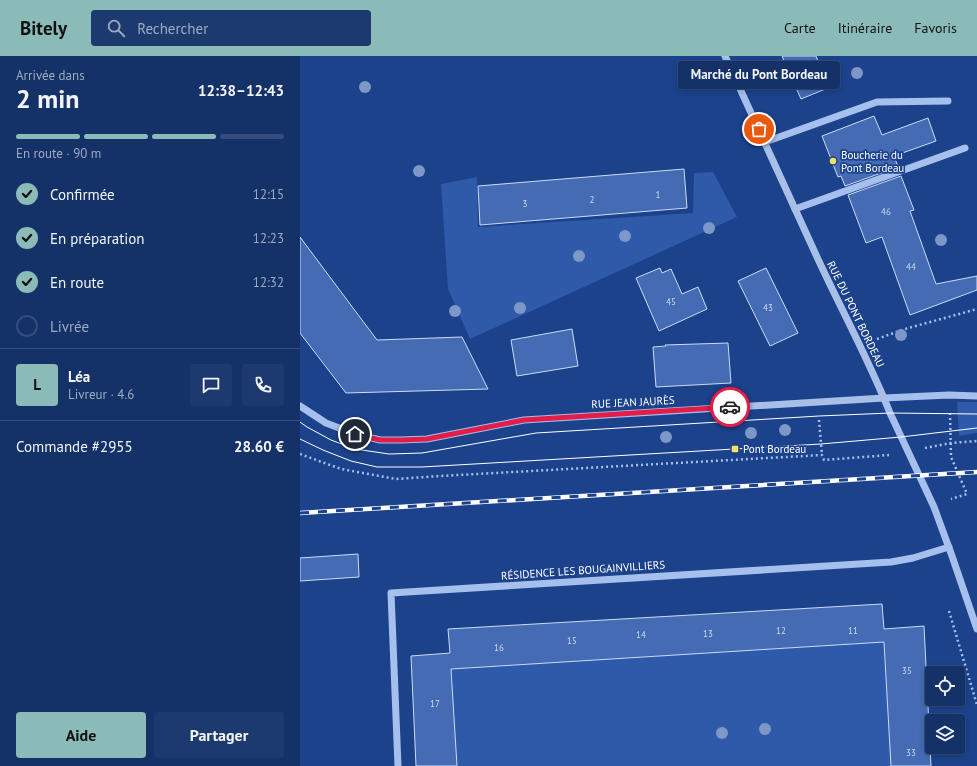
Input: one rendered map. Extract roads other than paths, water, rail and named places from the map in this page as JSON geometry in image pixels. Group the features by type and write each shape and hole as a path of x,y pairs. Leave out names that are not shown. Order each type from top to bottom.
{"street":[{"name":"RUE DU PONT BORDEAU","path":"725,56 817,258 934,506 977,629"},
{"path":"765,142 877,102 948,101"},
{"path":"795,209 965,148"},
{"name":"RUE JEAN JAURÈS","path":"300,406 326,423 355,434 380,440 402,440 427,439 524,420 884,398 949,395 977,396"},
{"name":"RÉSIDENCE LES BOUGAINVILLIERS","path":"398,766 391,592 891,562 913,558 949,547"}],"tram line":[{"path":"300,422 331,440 355,449 389,454 422,453 536,433 819,416 890,413 977,414"},
{"path":"300,439 351,461 377,467 422,467 821,444 977,428"}],"railway":[{"path":"300,513 977,472"}],"place":[{"name":"Marché du Pont Bordeau","path":"759,129"},
{"name":"Boucherie du Pont Bordeau","path":"833,161"},
{"name":"Pont Bordeau","path":"735,449"}]}
